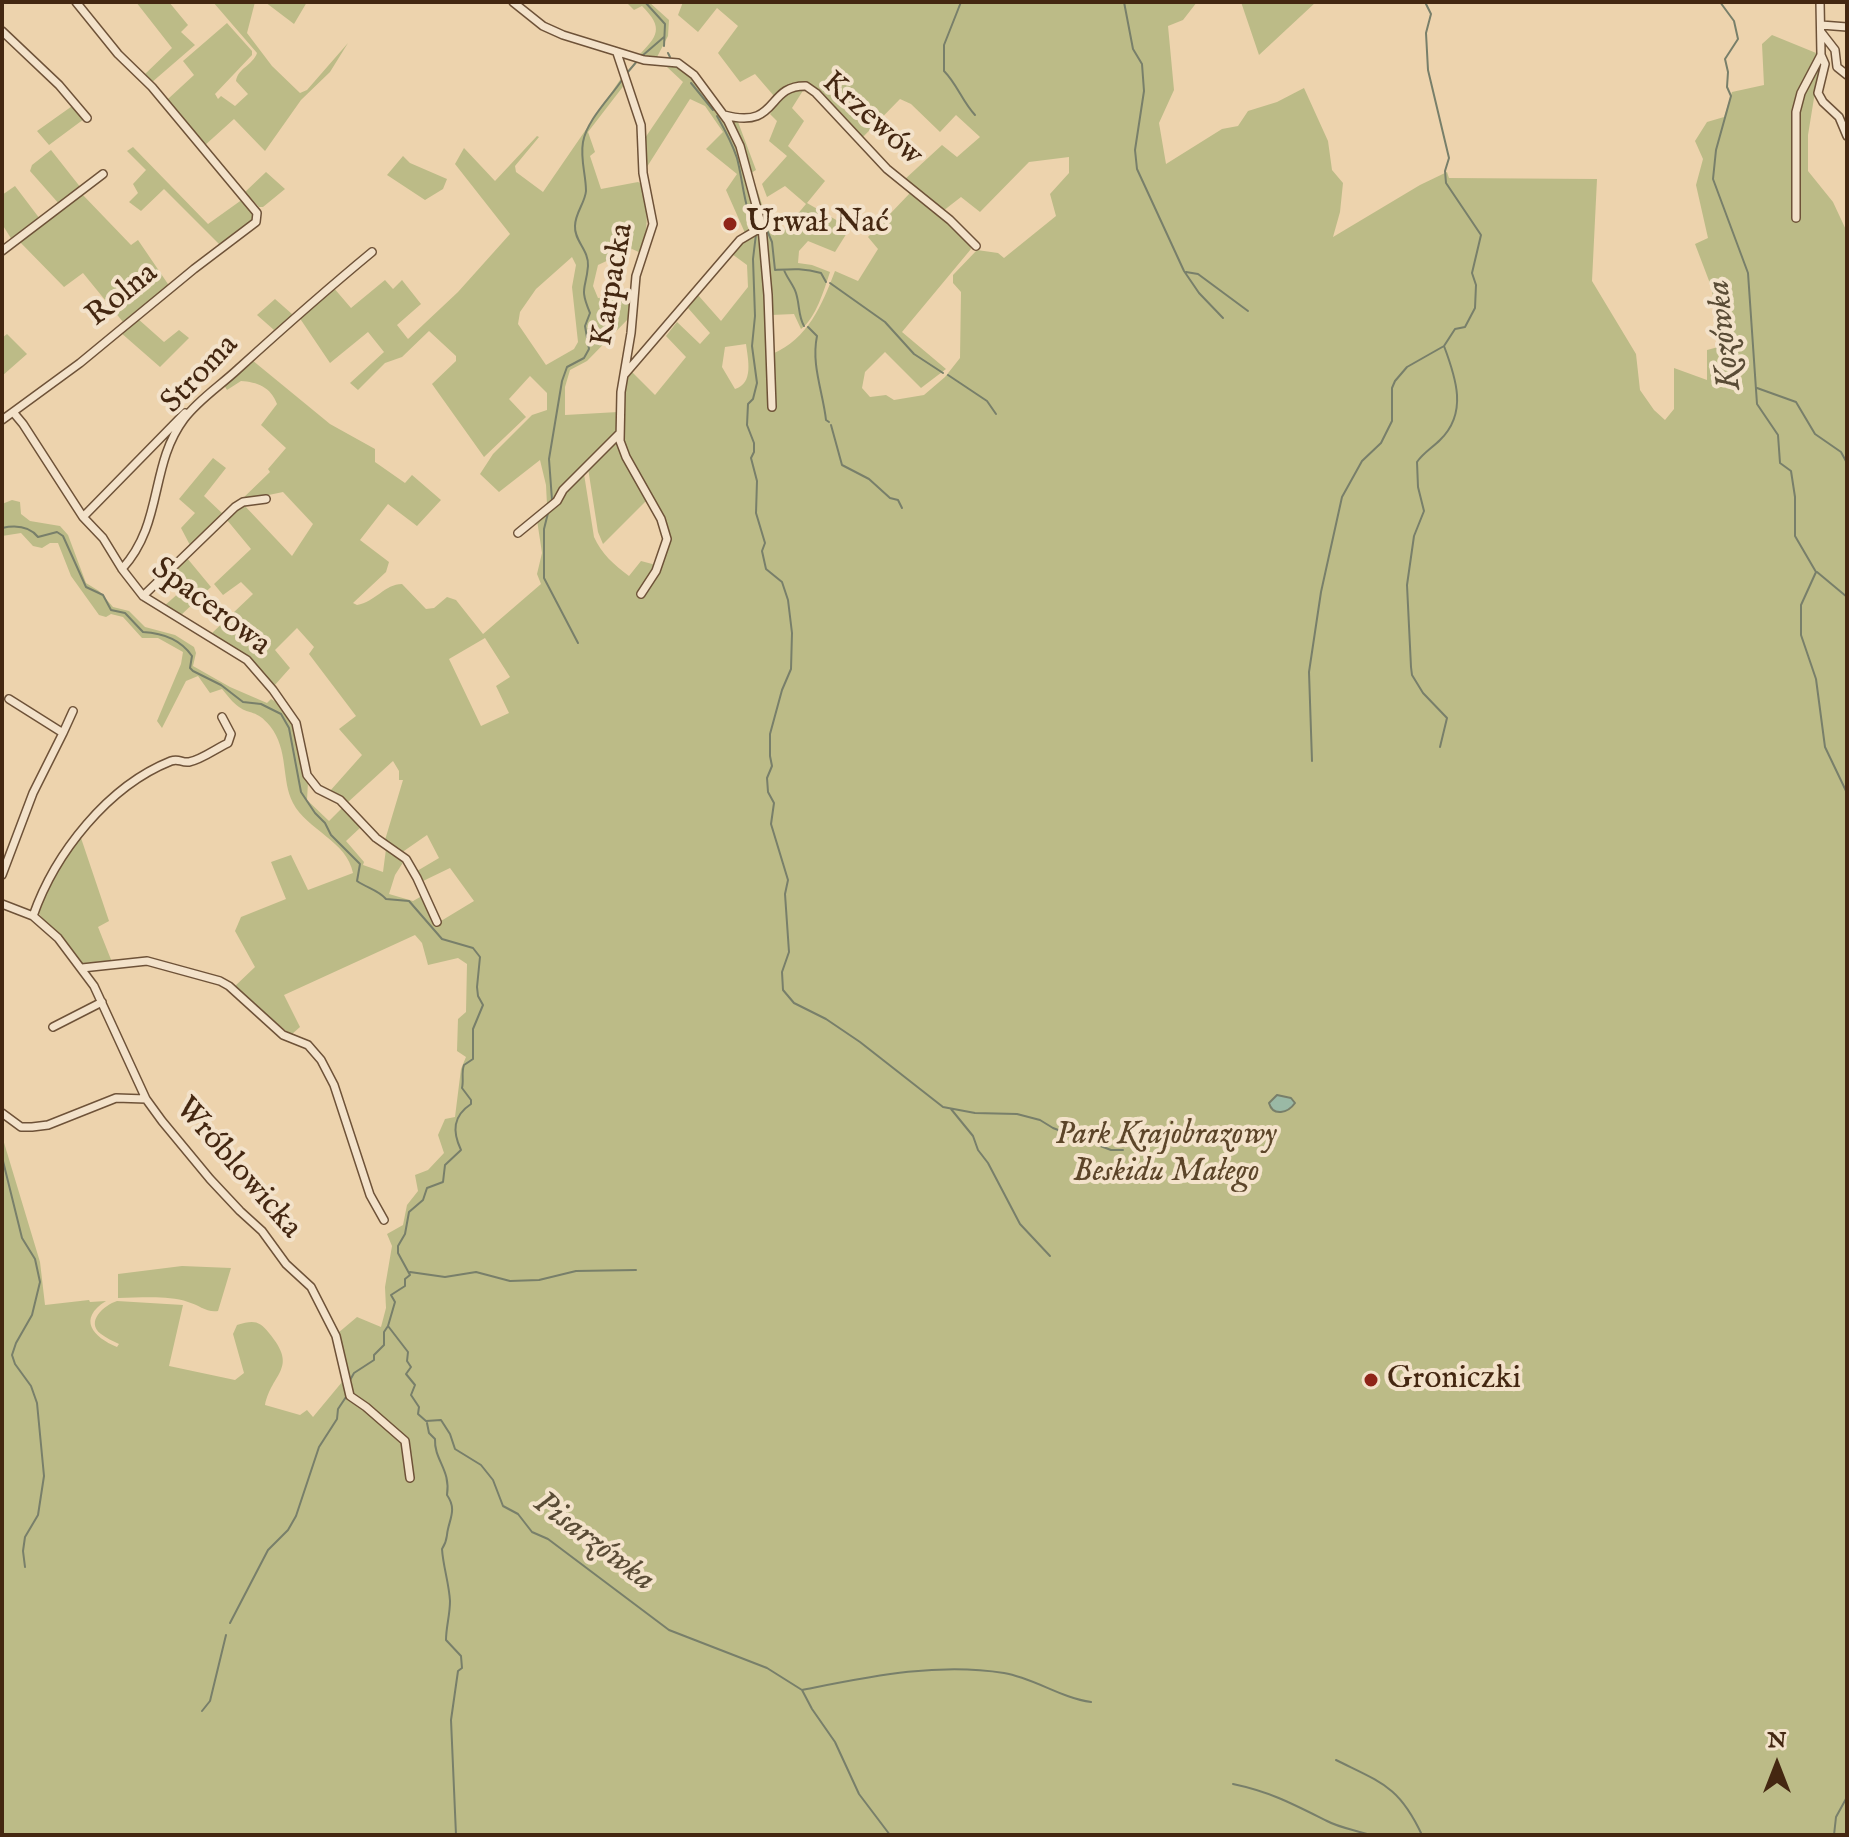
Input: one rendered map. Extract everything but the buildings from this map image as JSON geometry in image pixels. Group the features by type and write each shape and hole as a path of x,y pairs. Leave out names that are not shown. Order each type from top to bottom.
{"street":[{"name":"Rolna","path":"13,412 80,363 256,222 257,213 76,2"},
{"path":"513,2 543,26 617,53 644,60 678,63 694,75 724,115 740,146 762,227 772,407"},
{"path":"1820,2 1821,55 1825,64 1818,93 1839,117 1847,136"},
{"path":"1821,29 1847,27"},
{"path":"1821,29 1835,50 1837,67 1847,75"},
{"path":"2,31 78,104 87,118"},
{"name":"Karpacka","path":"617,53 641,125 643,173 653,224 636,276 619,434"},
{"path":"1796,218 1796,112 1801,93 1821,55"},
{"name":"Krzewów","path":"724,115 751,119 762,115 788,89 806,86 887,169 950,220 976,246"},
{"path":"2,251 103,174"},
{"path":"623,377 740,240 762,227"},
{"name":"Stroma","path":"122,569 132,558 149,527 160,471 184,419 296,315 372,252"},
{"path":"83,517 218,382"},
{"path":"2,420 13,412"},
{"name":"Spacerowa","path":"13,412 83,517 103,538 143,596 247,660 294,717 307,775 318,789 340,800 376,838 406,859 437,922"},
{"path":"518,533 557,501 563,490 619,434 626,457 661,519 667,539 656,571 641,594"},
{"path":"143,596 235,507 243,502 266,499"},
{"path":"9,699 63,733"},
{"path":"2,875 33,793 73,711"},
{"path":"33,916 63,857 108,804 146,773 175,759 191,762 228,743 231,734 222,717"},
{"name":"Wróblowicka","path":"2,904 33,916 58,938 82,968 102,1002 146,1099 210,1179 262,1231 286,1264 311,1287 336,1336 350,1396 405,1441 410,1478"},
{"path":"82,968 147,961 220,981 283,1035 313,1050 334,1085 363,1177 384,1220"},
{"path":"53,1027 102,1002"},
{"path":"2,1113 21,1127 32,1127 48,1125 116,1098 146,1099"}],"green space":[{"path":"136,2 169,2 188,25 181,32 195,45 151,83 144,75 172,48"},
{"path":"213,2 255,2 247,33 272,66 300,93 307,90 348,43 330,72 301,100 265,151 234,119 204,146 168,99 194,75 183,61 227,23 252,51 252,55 215,94 218,99 221,96 235,106 248,94 236,81 257,53"},
{"path":"265,2 307,2 294,24"},
{"path":"626,2 649,2 669,20 668,36 657,57 638,56 654,37 656,26 642,6 634,10"},
{"name":"Park Krajobrazowy Beskidu Małego","path":"683,2 1197,2 1183,20 1168,26 1174,90 1159,123 1166,164 1222,129 1238,126 1248,111 1277,102 1304,88 1328,141 1332,170 1343,183 1333,237 1447,172 1449,178 1597,179 1592,281 1636,354 1640,390 1665,420 1674,409 1674,368 1707,380 1707,350 1722,346 1711,286 1695,244 1708,238 1696,185 1703,159 1695,141 1707,122 1724,117 1732,92 1764,85 1762,44 1772,35 1821,55 1808,135 1808,171 1833,202 1847,232 1847,1835 2,1835 2,1136 40,1262 45,1305 106,1301 92,1314 90,1321 95,1333 117,1347 119,1344 101,1334 95,1324 98,1314 107,1306 117,1301 183,1305 169,1366 235,1380 244,1373 233,1334 237,1325 259,1323 278,1345 283,1363 265,1405 300,1415 307,1410 313,1417 347,1376 338,1333 357,1317 381,1327 392,1246 387,1234 403,1225 407,1205 418,1191 415,1175 428,1170 444,1153 438,1135 445,1119 455,1117 461,1069 466,1057 457,1051 458,1019 466,1012 467,964 458,958 428,965 422,943 415,935 284,995 300,1027 291,1035 234,987 255,967 235,931 241,917 286,899 271,862 291,855 308,890 353,873 349,862 343,852 307,821 293,803 280,745 270,726 261,717 237,705 222,689 210,693 198,676 186,681 162,728 157,721 183,652 158,638 142,638 123,617 99,615 71,576 58,543 42,548 33,546 21,533 2,536 2,504 12,500 20,502 21,514 30,521 60,526 68,535 86,583 99,591 113,607 129,611 145,627 175,635 194,647 193,666 230,687 267,703 271,699 281,705 293,721 301,766 308,782 307,800 329,821 343,807 361,827 346,841 364,862 363,865 383,872 386,849 404,861 395,875 389,894 413,901 422,896 436,924 474,901 450,868 421,882 417,871 439,858 427,835 401,853 385,840 403,780 399,780 399,771 393,761 347,803 330,791 362,755 339,729 356,716 309,654 314,647 297,628 275,650 290,668 274,686 211,634 253,594 241,582 223,595 214,584 251,549 227,520 244,505 292,556 313,524 283,492 240,501 270,472 268,469 286,448 261,425 277,404 271,393 263,386 247,382 241,381 227,390 224,385 252,360 330,424 375,449 375,462 405,483 412,475 441,500 417,526 388,504 360,540 389,562 386,572 353,603 363,603 390,587 402,584 426,609 434,608 447,597 456,600 483,634 541,584 537,574 542,553 537,520 584,474 594,537 604,553 629,576 641,561 656,565 669,543 667,523 637,471 621,435 625,379 632,372 655,395 686,357 666,336 677,322 700,344 710,333 688,308 698,295 721,321 748,287 747,265 732,254 742,242 760,232 772,354 785,348 812,320 835,271 858,281 878,249 868,237 910,193 944,218 969,243 971,249 902,332 946,369 921,388 885,352 865,372 862,388 870,397 886,395 894,400 924,395 945,377 960,358 961,292 953,283 953,275 977,250 998,253 1004,258 1056,216 1050,194 1069,173 1069,157 1029,162 980,212 961,197 943,211 904,180 942,145 957,157 980,137 956,115 940,132 911,104 900,99 861,139 802,83 790,85 774,96 755,74 740,82 718,53 738,26 717,8 698,32 678,15","holes":["746,344 747,376 745,382 735,389 722,367 725,347","485,638 510,677 496,686 509,713 481,726 449,659"]},
{"path":"1241,2 1316,2 1259,55"},
{"path":"677,65 711,99 723,118 741,159 760,227 745,233 726,190 737,174 706,149 723,132 705,106 690,99 645,170 645,138 683,82 666,66"},
{"path":"622,77 625,84 588,132 595,152 590,156 601,189 638,182 642,184 645,234 641,253 632,249 598,265 593,286 598,298 633,295 631,316 587,361 570,370 565,387 565,415 618,412 616,434 547,505 540,460 499,492 480,474 493,454 532,415 547,410 547,393 530,376 509,399 526,417 484,457 432,384 456,361 456,356 429,331 402,357 385,363 358,390 350,383 384,352 368,332 330,363 301,320 300,313 333,287 351,308 385,280 393,289 402,280 421,304 397,325 408,339 458,292 510,234 455,164 464,148 495,181 539,137 515,166 516,172 543,192","holes":["572,257 576,265 572,287 578,342 574,349 546,365 518,324 520,312 536,289"]},
{"path":"804,89 792,108 804,121 788,146 825,181 807,203 850,228 835,252 808,241 799,251 798,263 830,272 815,311 801,329 794,314 771,315 755,190 769,226 781,234 806,204 785,186 767,197 762,184 787,156 769,141 777,121 770,114 787,94"},
{"path":"75,104 84,119 49,145 37,131"},
{"path":"730,120 738,122 756,170 751,173"},
{"path":"133,147 208,224 243,199 254,212 253,221 220,245 164,189 141,211 129,202 138,193 133,184 146,170 127,151"},
{"path":"51,150 81,188 60,205 30,171 32,165"},
{"path":"403,156 410,163 447,179 443,189 425,200 387,175"},
{"path":"266,172 285,189 259,207 245,192"},
{"path":"15,186 40,219 12,240 2,224 2,195"},
{"path":"81,193 131,245 138,240 170,287 123,322 83,273 64,287 18,240"},
{"path":"275,299 292,314 274,330 257,315"},
{"path":"137,318 164,342 179,330 189,338 160,367 120,332"},
{"path":"7,334 27,354 2,376 2,338"},
{"path":"615,442 649,498 603,544 598,532 588,468"},
{"path":"213,458 226,468 204,496 224,515 191,547 181,528 195,513 179,499"},
{"path":"187,558 211,587 181,615 163,607 190,583 177,568"},
{"path":"81,838 109,921 98,927 112,962 82,963 39,914 38,906 64,858"},
{"path":"182,1266 231,1268 218,1311 171,1298 118,1298 118,1274"}],"shaded area":[{"path":"1277,1095 1291,1098 1295,1103 1285,1111 1277,1112 1269,1103"}],"waterway":[{"path":"645,2 665,24 664,46"},
{"path":"961,2 944,45 944,71 975,115"},
{"path":"1124,2 1133,49 1142,64 1144,91 1135,150 1137,169 1184,271 1199,293 1223,318"},
{"path":"1312,761 1309,672 1321,592 1342,497 1362,461 1381,443 1392,421 1392,388 1395,381 1407,367 1444,346 1455,329 1465,327 1475,308 1476,285 1472,273 1481,235 1446,183 1445,171 1449,158 1428,70 1426,33 1431,14 1425,2"},
{"name":"Kozówka","path":"1720,2 1734,21 1738,39 1725,59 1727,87 1731,96 1716,150 1713,179 1748,273 1757,404 1778,435 1780,463 1791,471 1795,536 1816,572 1801,605 1801,635 1816,679 1825,747 1847,793"},
{"path":"642,56 664,37"},
{"path":"668,53 670,57"},
{"path":"627,73 638,60"},
{"path":"552,500 549,459 562,381 567,367 584,358 589,349 585,326 590,313 584,293 588,260 575,226 586,191 583,142 594,117 622,80"},
{"path":"691,83 713,110"},
{"path":"717,116 737,158 754,228"},
{"path":"766,228 772,242 775,270 815,271 821,273 826,282"},
{"path":"756,234 752,346 757,383 753,399 748,404 747,425 754,443 751,458 757,481 756,513 765,543 762,551 766,569 782,582 788,600 792,633 791,669 770,734 772,766 767,778 768,792 774,803 771,824 788,880 785,894 789,952 782,972 783,990 794,1003 826,1019 860,1042 943,1107 975,1113 1017,1114 1040,1120 1111,1150 1123,1150"},
{"path":"784,270 796,293 804,326"},
{"path":"1186,272 1198,274 1248,311"},
{"path":"830,283 885,322 914,354 943,373"},
{"path":"808,327 817,336 816,368 826,420 829,422"},
{"path":"1440,747 1447,718 1423,693 1412,675 1407,585 1414,536 1424,511 1418,487 1417,462 1449,430 1457,407 1455,383 1444,346"},
{"path":"948,375 987,401 996,414"},
{"path":"1757,388 1796,402 1815,434 1841,452 1847,463"},
{"path":"831,425 842,465 869,479 890,498 898,500 902,508"},
{"path":"548,513 544,529 544,578 578,643"},
{"name":"Pisarzówka","path":"2,528 22,527 38,537 57,532 63,536 86,587 103,595 111,610 125,613 143,632 177,642 192,656 190,668 193,671 221,685 243,702 261,704 281,714 289,728 301,792 331,835 360,864 357,881 386,899 409,901 442,939 473,948 480,957 477,987 483,1005 473,1029 473,1059 463,1068 462,1088 471,1104 456,1124 461,1150 445,1165 443,1182 427,1188 423,1200 409,1212 398,1253 410,1275 405,1279 405,1286 391,1295 395,1302 388,1326 408,1352 407,1361 411,1367 406,1374 415,1385 411,1395 419,1407 418,1414 426,1421 441,1420 455,1449 481,1465 493,1480 503,1506 518,1514 532,1532 548,1539 669,1630 767,1668 802,1690 902,1672 979,1670 1026,1679 1091,1702"},
{"path":"1817,572 1847,597"},
{"path":"951,1109 973,1136 1020,1224 1050,1256"},
{"path":"2,1157 22,1238 35,1259 40,1282 32,1315 12,1355 31,1386 37,1403 44,1476 38,1515 25,1537 25,1567"},
{"path":"410,1272 445,1277 476,1272 510,1281 539,1280 576,1271 636,1270"},
{"path":"349,1382 354,1373 374,1360 374,1355 384,1345 384,1332 388,1326"},
{"path":"230,1623 268,1550 288,1530 296,1516 319,1447 337,1419 338,1409 346,1397"},
{"path":"427,1423 445,1472 447,1495 452,1508 442,1549 450,1601 446,1640 461,1656 462,1668 458,1671 451,1720 456,1835"},
{"path":"202,1711 210,1701 226,1635"},
{"path":"802,1690 835,1742 859,1794 890,1835"},
{"path":"1336,1760 1388,1788 1405,1806 1422,1835"},
{"path":"1233,1784 1270,1795 1332,1823 1370,1835"},
{"path":"1834,1835 1836,1817 1847,1797"}],"place":[{"name":"Urwał Nać","path":"730,224"},
{"name":"Groniczki","path":"1371,1380"}]}
